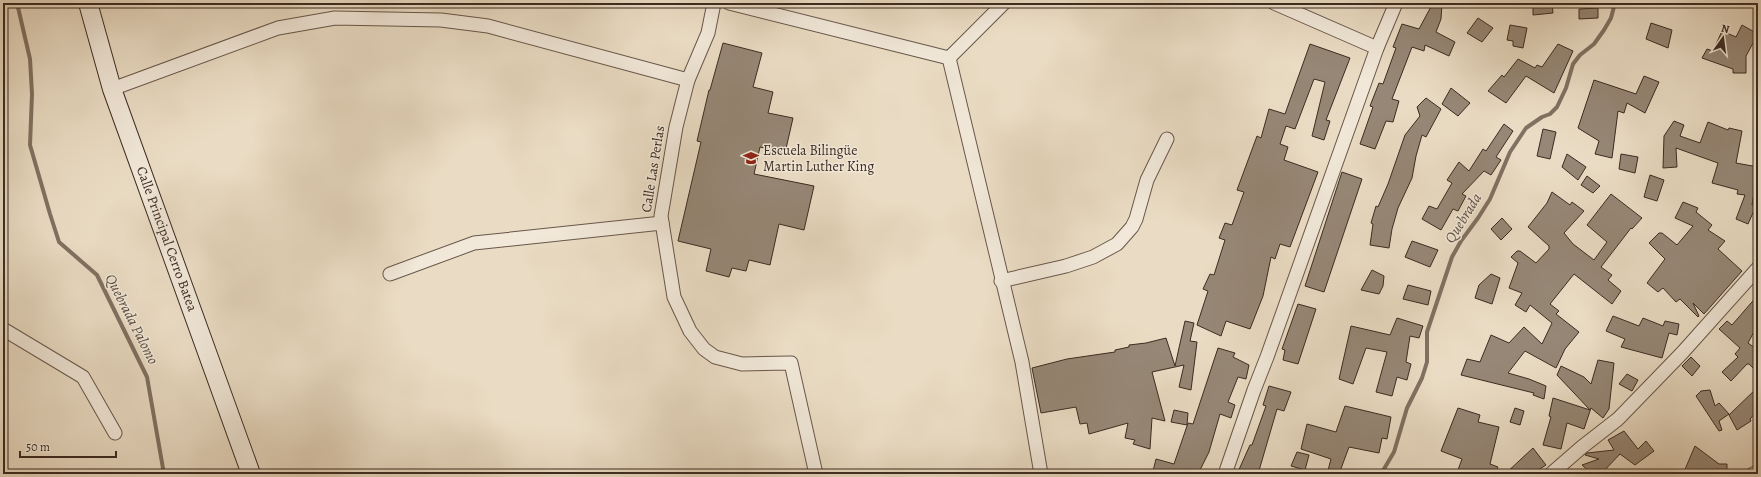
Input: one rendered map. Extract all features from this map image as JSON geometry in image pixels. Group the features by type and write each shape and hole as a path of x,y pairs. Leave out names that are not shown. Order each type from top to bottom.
{"street":[{"name":"Calle Principal Cerro Batea","path":"88,3 112,89 252,474"},
{"name":"Calle Las Perlas","path":"714,3 708,33 688,80 676,127 661,216 674,297 690,331 704,349 715,357 742,364 791,363 816,474"},
{"path":"729,3 949,58"},
{"path":"949,58 1004,3"},
{"path":"1274,3 1377,48"},
{"path":"1225,474 1377,48 1396,3"},
{"path":"112,89 278,28 335,18 441,20 488,26 688,80"},
{"path":"949,58 1001,281 1022,362 1041,474"},
{"path":"1001,281 1066,266 1099,254 1118,244 1136,219 1147,180 1167,139"},
{"path":"390,274 474,243 662,223"},
{"path":"1551,474 1618,419 1682,353 1758,268"},
{"path":"3,329 83,377 115,433"},
{"path":"1753,474 1758,472"}],"building":[{"path":"1433,3 1442,3 1441,19 1436,32 1455,42 1449,56 1425,45 1424,51 1412,47 1392,99 1399,101 1393,122 1386,121 1375,149 1360,144 1373,107 1370,106 1379,83 1383,84 1396,48 1393,47 1402,24 1419,29"},
{"path":"1533,3 1552,3 1553,13 1533,15"},
{"path":"1598,8 1598,18 1579,19 1579,9"},
{"path":"1478,18 1493,28 1482,42 1467,33"},
{"path":"1651,23 1672,30 1668,48 1646,39"},
{"path":"1510,25 1527,28 1523,48 1513,46 1513,41 1507,40"},
{"path":"1742,25 1758,34 1746,56 1746,73 1733,73 1733,69 1702,58 1707,49 1713,51 1722,31 1736,37"},
{"path":"723,43 762,53 753,87 773,92 768,113 793,118 785,153 760,147 754,174 814,186 804,230 779,224 770,265 749,260 746,271 732,268 729,277 706,271 711,249 678,241 701,142 697,141 709,90"},
{"path":"1310,44 1350,58 1326,120 1330,121 1324,140 1312,136 1325,82 1314,79 1295,129 1286,126 1280,144 1288,147 1284,160 1318,172 1290,247 1280,244 1275,259 1271,257 1263,296 1250,329 1226,321 1221,336 1197,325 1208,291 1203,289 1210,274 1214,275 1225,240 1219,238 1225,223 1232,225 1244,192 1237,190 1257,136 1261,138 1269,109 1285,114"},
{"path":"1558,44 1573,51 1554,93 1526,76 1506,103 1488,91 1502,75 1504,77 1518,59 1535,68 1537,65 1542,67"},
{"path":"1644,76 1659,82 1645,113 1627,103 1624,113 1618,111 1612,158 1595,154 1599,141 1578,128 1594,80 1636,94"},
{"path":"1451,88 1470,103 1458,116 1442,104"},
{"path":"1426,98 1441,109 1426,137 1422,135 1412,178 1398,208 1392,229 1389,248 1370,245 1373,224 1371,223 1376,206 1378,207 1388,184 1405,135 1420,116 1417,107"},
{"path":"1674,121 1684,125 1680,136 1700,143 1708,122 1728,130 1729,128 1742,131 1736,163 1758,167 1752,205 1756,206 1748,224 1736,219 1745,195 1737,194 1738,190 1712,183 1718,163 1676,148 1677,167 1663,168 1664,136"},
{"path":"1504,124 1513,131 1496,157 1501,160 1491,175 1484,171 1462,194 1466,196 1458,211 1453,209 1441,230 1422,219 1429,206 1437,209 1452,183 1447,180 1459,162 1469,171 1483,149 1486,151"},
{"path":"1543,129 1556,132 1550,159 1537,156"},
{"path":"1567,154 1586,167 1578,180 1562,167"},
{"path":"1621,154 1638,157 1635,173 1619,169"},
{"path":"1342,172 1362,179 1324,292 1305,286"},
{"path":"1650,175 1664,180 1657,201 1644,197"},
{"path":"1587,176 1600,186 1593,193 1581,185"},
{"path":"1552,192 1570,205 1572,202 1584,211 1564,233 1573,244 1594,260 1607,242 1587,225 1611,194 1642,218 1632,229 1631,228 1601,267 1612,275 1608,280 1621,291 1612,304 1574,274 1550,304 1559,311 1556,314 1579,332 1565,349 1556,368 1525,351 1508,373 1546,386 1544,399 1533,395 1534,393 1461,375 1467,359 1480,362 1491,335 1509,343 1524,327 1542,344 1552,323 1530,305 1526,312 1515,305 1522,293 1509,288 1518,263 1511,257 1517,251 1520,251 1536,263 1549,249 1549,246 1528,227 1547,203"},
{"path":"1683,202 1698,208 1696,212 1712,225 1708,230 1725,241 1718,249 1742,271 1704,314 1693,303 1699,316 1698,317 1680,299 1676,302 1663,288 1658,292 1647,283 1665,259 1649,243 1659,233 1662,233 1677,245 1693,226 1675,218"},
{"path":"1502,218 1512,229 1501,240 1491,229"},
{"path":"1412,241 1438,250 1430,267 1405,257"},
{"path":"1372,270 1384,276 1383,286 1379,294 1361,290"},
{"path":"1491,274 1500,278 1492,304 1475,298 1479,285"},
{"path":"1408,285 1431,291 1428,305 1403,299"},
{"path":"1758,295 1758,324 1748,343 1758,350 1758,373 1749,364 1747,364 1731,381 1722,372 1738,357 1735,354 1740,348 1719,329 1727,321 1732,325"},
{"path":"1298,304 1316,309 1298,364 1283,360 1285,350 1282,349"},
{"path":"1613,316 1639,326 1643,318 1663,326 1665,321 1679,324 1677,335 1669,333 1662,358 1621,347 1625,339 1606,331"},
{"path":"1397,318 1423,326 1419,338 1410,336 1406,362 1411,364 1407,380 1397,377 1392,396 1376,392 1387,352 1366,348 1353,384 1339,379 1351,326 1390,335"},
{"path":"1185,321 1194,323 1190,341 1197,342 1191,390 1179,387 1184,365 1152,372 1165,421 1152,418 1150,449 1133,444 1135,440 1125,438 1128,423 1089,434 1087,423 1080,424 1076,407 1041,413 1032,368 1067,359 1115,352 1115,350 1129,347 1129,345 1166,338 1175,366"},
{"path":"1218,348 1235,353 1233,357 1249,365 1246,379 1238,377 1228,402 1235,405 1231,418 1220,414 1209,452 1198,474 1164,474 1153,471 1156,459 1174,464 1188,423 1193,424"},
{"path":"1691,357 1700,366 1692,376 1682,366"},
{"path":"1598,360 1614,363 1609,409 1603,418 1591,408 1584,429 1567,423 1561,449 1543,445 1551,417 1549,416 1553,398 1590,410 1557,375 1561,366 1584,377 1591,384"},
{"path":"1627,374 1638,380 1632,391 1619,384"},
{"path":"1269,386 1291,392 1284,411 1277,409 1258,474 1237,474 1250,445 1252,445 1266,406 1263,405"},
{"path":"1758,387 1758,410 1750,419 1751,421 1737,430 1729,415"},
{"path":"1710,390 1715,406 1719,403 1729,414 1719,421 1722,430 1719,431 1696,396 1701,391"},
{"path":"1345,406 1391,417 1387,439 1382,438 1379,453 1349,447 1339,474 1327,474 1331,459 1301,449 1307,424 1336,432"},
{"path":"1458,408 1480,415 1478,422 1499,427 1490,464 1498,467 1494,474 1470,474 1458,470 1462,459 1441,451"},
{"path":"1515,408 1524,411 1520,425 1510,422"},
{"path":"1174,410 1188,413 1187,425 1171,422"},
{"path":"1624,431 1638,449 1646,441 1654,451 1635,465 1620,454 1601,474 1592,474 1582,465 1599,459 1585,455 1587,453 1614,450 1608,440"},
{"path":"1695,446 1719,464 1727,464 1727,474 1683,474"},
{"path":"1533,448 1546,465 1532,474 1505,474"},
{"path":"1297,452 1309,455 1305,470 1291,466"}],"waterway":[{"name":"Quebrada Palomo","path":"17,3 30,59 32,94 30,145 50,214 59,242 97,275 147,377 164,474"},
{"name":"Quebrada","path":"1381,474 1394,452 1407,408 1422,378 1427,362 1427,332 1452,257 1461,241 1490,199 1510,152 1526,128 1542,117 1550,114 1557,107 1566,88 1573,64 1580,55 1594,44 1604,30 1611,18 1615,3"}],"place":[{"name":"Escuela Bilingüe Martin Luther King","path":"751,158"}]}
